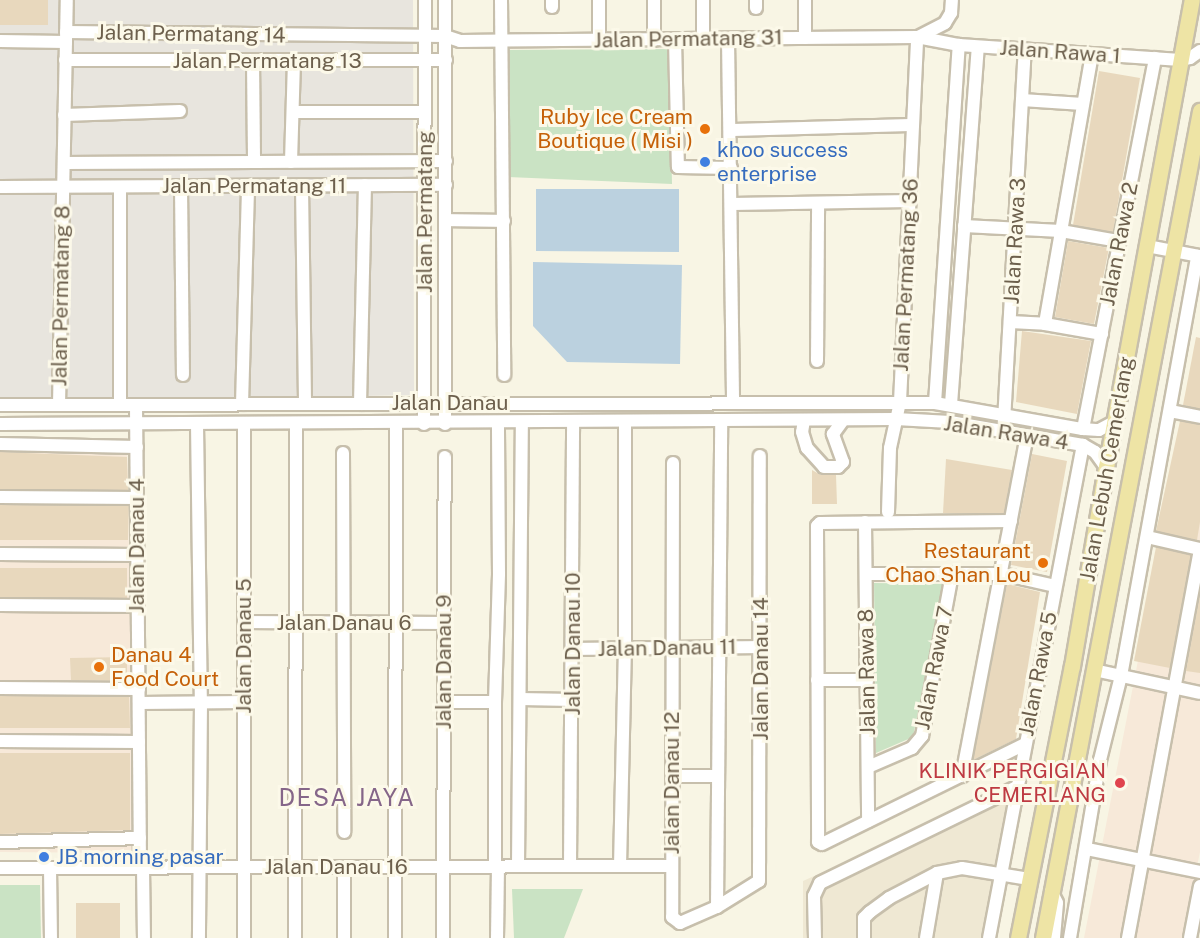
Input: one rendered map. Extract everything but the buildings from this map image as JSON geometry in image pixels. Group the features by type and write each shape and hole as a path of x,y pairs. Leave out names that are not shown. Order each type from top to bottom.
{"main road":[{"name":"Jalan Lebuh Cemerlang","path":"1018,938 1072,666 1114,422 1192,0"},
{"name":"Jalan Lebuh Cemerlang","path":"1043,938 1200,111"}],"street":[{"name":"Jalan Permatang 8","path":"59,405 67,0"},
{"name":"Jalan Permatang","path":"424,424 425,0"},
{"name":"Jalan Permatang","path":"445,0 446,424"},
{"path":"501,0 504,375"},
{"path":"599,0 599,40"},
{"path":"654,0 654,40"},
{"path":"703,0 703,39"},
{"path":"805,0 805,38"},
{"path":"917,37 945,23 951,13 952,0"},
{"name":"Jalan Permatang 14","path":"0,41 66,37 425,36 445,36 460,41"},
{"name":"Jalan Permatang 31","path":"460,41 917,37"},
{"name":"Jalan Rawa 1","path":"917,37 959,45 1180,60 1190,58 1200,51"},
{"name":"Jalan Permatang 36","path":"888,512 890,448 900,402 917,37"},
{"path":"675,39 678,166 731,168"},
{"path":"728,39 733,403"},
{"path":"446,60 460,41"},
{"path":"935,403 959,45"},
{"path":"951,404 978,46"},
{"name":"Jalan Rawa 3","path":"1002,431 1006,415 1025,50"},
{"path":"1045,324 1092,54"},
{"name":"Jalan Rawa 2","path":"1083,429 1155,58"},
{"name":"Jalan Permatang 13","path":"66,60 446,60"},
{"path":"253,61 254,162"},
{"path":"291,162 294,61"},
{"path":"1022,100 1083,104"},
{"path":"64,115 180,111"},
{"path":"292,112 424,112"},
{"path":"730,130 913,125"},
{"path":"64,164 446,161"},
{"path":"360,404 365,185"},
{"name":"Jalan Permatang 11","path":"0,187 446,185"},
{"path":"242,404 248,186"},
{"path":"302,186 305,404"},
{"path":"181,187 183,375"},
{"path":"120,188 120,405"},
{"path":"732,204 910,201"},
{"path":"817,361 818,202"},
{"path":"446,220 504,221"},
{"path":"964,226 1061,231 1119,240"},
{"path":"1147,246 1198,256"},
{"path":"1169,272 1198,256"},
{"path":"1070,938 1087,849 1100,760 1121,675 1198,256"},
{"path":"1011,322 1045,324 1102,334"},
{"name":"Jalan Rawa 4","path":"900,402 951,404 1083,429 1099,430 1114,422"},
{"name":"Jalan Danau","path":"0,405 900,402"},
{"name":"Jalan Danau 4","path":"136,405 140,838 144,938"},
{"path":"1170,411 1200,417"},
{"name":"Jalan Rawa 4","path":"896,419 950,423 1083,445 1095,452 1106,467"},
{"name":"Jalan Danau","path":"0,424 446,424 896,419"},
{"path":"804,420 802,432 807,448 824,467 838,466 843,462 833,434 843,420"},
{"path":"717,907 721,421"},
{"name":"Jalan Danau 10","path":"570,866 573,700 573,422"},
{"path":"620,866 625,649 625,422"},
{"path":"497,938 495,702 499,574 498,423"},
{"path":"518,866 522,423"},
{"path":"197,424 201,702 199,938"},
{"name":"Jalan Danau 5","path":"244,424 244,938"},
{"path":"295,938 296,424"},
{"path":"395,938 396,424"},
{"path":"962,776 1027,436"},
{"path":"0,444 136,447"},
{"name":"Jalan Rawa 5","path":"988,938 997,872 1017,787 1023,745 1083,445"},
{"path":"343,453 345,832"},
{"name":"Jalan Danau 14","path":"717,907 759,881 760,456"},
{"name":"Jalan Danau 9","path":"443,938 445,457"},
{"name":"Jalan Danau 12","path":"673,463 672,917 680,923 717,907"},
{"path":"0,497 137,498"},
{"path":"1011,521 820,523 817,526 818,842 822,844 1023,745"},
{"name":"Jalan Rawa 8","path":"865,522 868,821"},
{"path":"1128,938 1200,550 1147,537"},
{"path":"0,554 138,555"},
{"path":"866,574 1002,574 1055,586"},
{"name":"Jalan Rawa 7","path":"868,767 912,748 922,736 952,574"},
{"path":"0,605 138,606"},
{"name":"Jalan Danau 6","path":"244,622 444,623"},
{"name":"Jalan Danau 11","path":"573,649 760,646"},
{"path":"1094,670 1200,693"},
{"path":"1089,693 1097,684 1121,675"},
{"path":"817,680 867,680"},
{"path":"0,688 139,689"},
{"path":"520,699 573,700"},
{"path":"139,703 244,702"},
{"path":"444,702 495,702"},
{"path":"0,741 139,742"},
{"path":"672,776 718,776"},
{"path":"815,938 814,896 820,883 1017,787"},
{"path":"0,842 140,838"},
{"path":"1087,849 1200,872"},
{"name":"Jalan Danau 16","path":"0,868 672,866"},
{"path":"344,867 344,938"},
{"path":"864,938 864,918 870,912 889,898 937,873 962,867 1029,879"},
{"path":"50,868 51,938"},
{"path":"926,938 937,873"},
{"path":"1190,938 1200,886"},
{"path":"1051,891 1057,903 1054,938"}],"shaded area":[{"path":"0,0 413,0 414,395 0,403"},
{"path":"1200,342 1200,852 1182,938 1084,938"},
{"path":"0,438 127,438 134,853 0,852"},
{"path":"1006,791 1009,864 994,938 803,938 803,881"}],"green space":[{"path":"669,49 672,184 506,177 506,50"},
{"path":"874,583 943,584 913,737 876,753"},
{"path":"0,885 40,885 41,938 0,938"},
{"path":"512,889 583,889 564,938 514,938"}],"water":[{"path":"536,189 679,189 679,252 536,251"},
{"path":"533,262 682,265 680,364 567,362 533,326"}],"place":[{"name":"Ruby Ice Cream Boutique ( Misi )","path":"705,129"},
{"name":"khoo success enterprise","path":"705,162"},
{"name":"Restaurant Chao Shan Lou","path":"1043,563"},
{"name":"Danau 4 Food Court","path":"99,667"},
{"name":"KLINIK PERGIGIAN CEMERLANG","path":"1120,783"},
{"name":"JB morning pasar","path":"44,857"}],"district":[{"name":"DESA JAYA","path":"347,798"}]}
